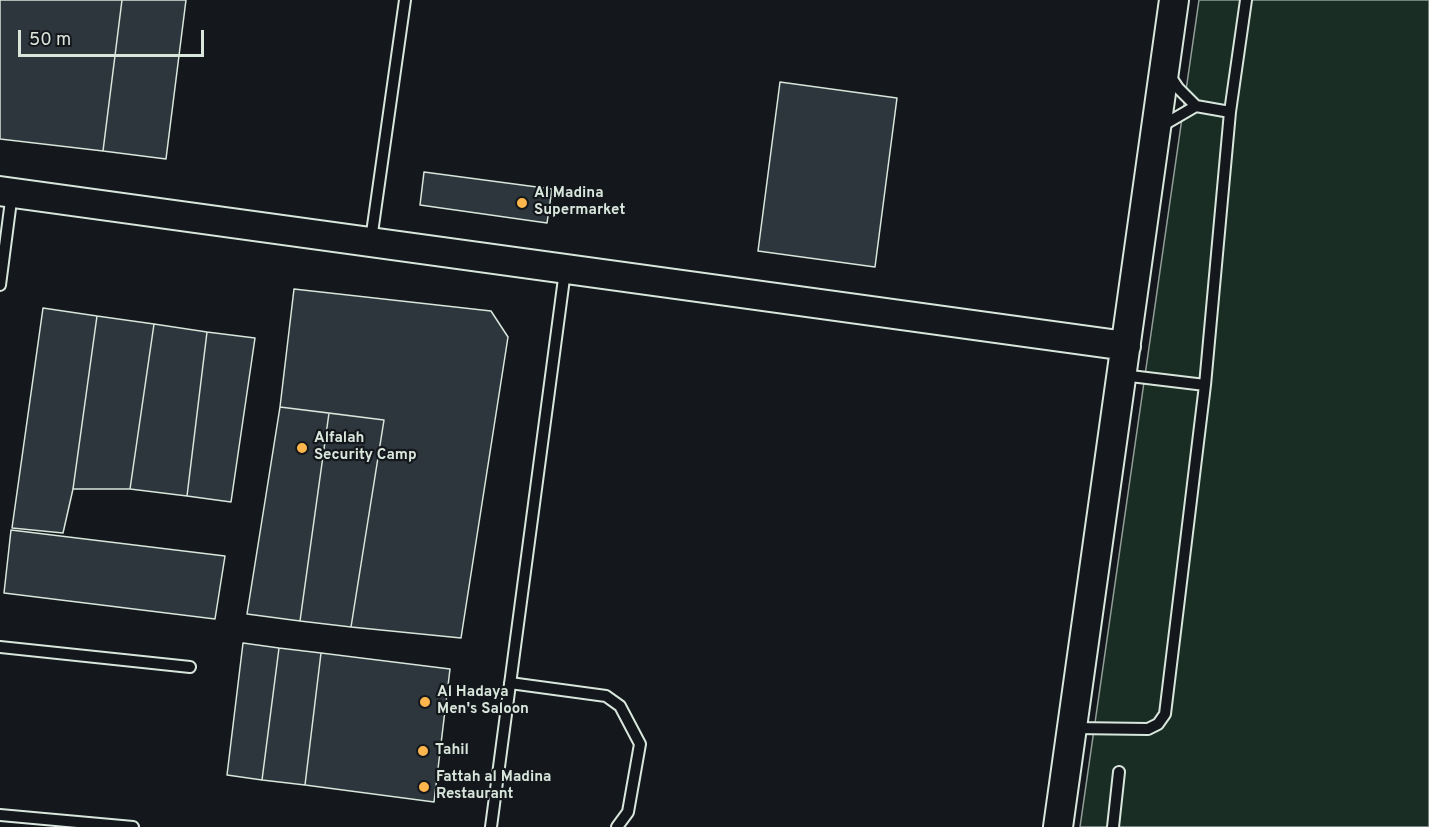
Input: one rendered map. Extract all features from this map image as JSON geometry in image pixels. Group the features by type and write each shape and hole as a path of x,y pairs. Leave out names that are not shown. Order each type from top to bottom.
{"street":[{"path":"1058,827 1174,0"},
{"path":"6,192 1126,346"}],"lane":[{"path":"371,241 405,0"},
{"path":"1071,728 1148,729 1166,714 1205,385 1230,112 1246,0"},
{"path":"1165,67 1178,88 1196,106 1230,112"},
{"path":"1156,130 1196,106"},
{"path":"0,285 6,192"},
{"path":"491,827 565,268"},
{"path":"1122,375 1205,385"},
{"path":"0,647 190,667"},
{"path":"510,683 606,696 620,706 640,744 628,812 617,827"},
{"path":"1113,827 1119,772"},
{"path":"0,815 133,827"}],"green space":[{"path":"1199,0 1429,0 1429,827 1080,827"}],"building":[{"path":"0,0 122,0 103,151 0,139"},
{"path":"122,0 186,0 166,159 103,151"},
{"path":"780,82 897,98 875,267 758,251"},
{"path":"424,172 552,189 547,223 420,205"},
{"path":"294,289 491,311 508,337 461,638 351,627 384,420 280,407"},
{"path":"43,308 97,316 73,489 63,533 12,528"},
{"path":"97,316 154,324 130,489 73,489"},
{"path":"154,324 207,332 187,496 130,489"},
{"path":"207,332 255,338 231,502 187,496"},
{"path":"280,407 329,413 300,621 247,614"},
{"path":"329,413 384,420 351,627 300,621"},
{"path":"11,530 225,556 215,619 4,593"},
{"path":"243,643 279,648 262,780 227,775"},
{"path":"279,648 321,653 305,785 262,780"},
{"path":"321,653 450,669 434,802 305,785"}],"place":[{"name":"Al Madina Supermarket","path":"522,203"},
{"name":"Alfalah Security Camp","path":"302,448"},
{"name":"Al Hadaya Men's Saloon","path":"425,702"},
{"name":"Tahil","path":"423,751"},
{"name":"Fattah al Madina Restaurant","path":"424,787"}]}
